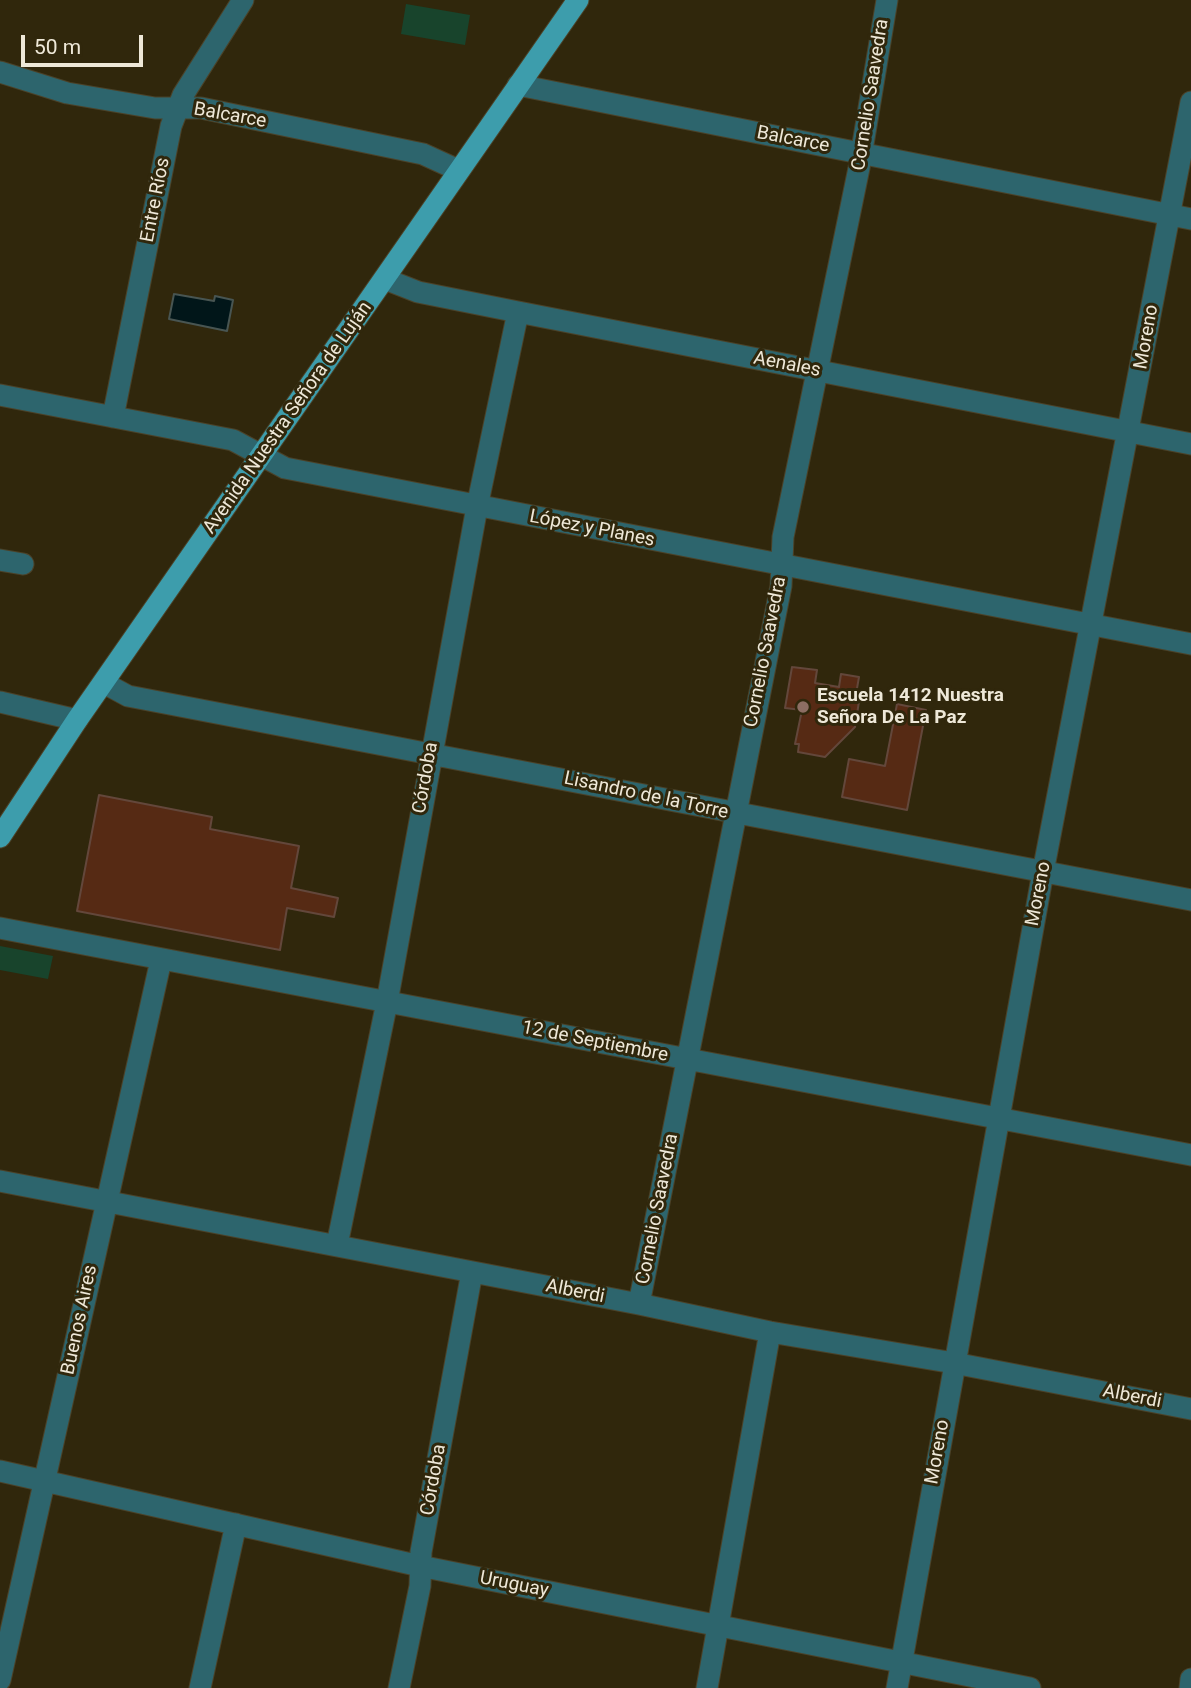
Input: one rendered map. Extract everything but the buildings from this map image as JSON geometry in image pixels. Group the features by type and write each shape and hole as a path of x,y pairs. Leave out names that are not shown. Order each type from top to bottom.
{"main road":[{"name":"Avenida Nuestra Señora de Luján","path":"0,837 77,720 578,0"}],"street":[{"name":"Entre Ríos","path":"113,417 171,126 177,108 243,0"},
{"name":"Cornelio Saavedra","path":"639,1304 781,586 783,537 819,371 887,0"},
{"name":"Balcarce","path":"0,72 67,93 155,108 201,108 423,154 458,170"},
{"name":"Balcarce","path":"519,85 1191,219"},
{"name":"Moreno","path":"897,1688 998,1117 1191,102"},
{"name":"Aenales","path":"385,279 418,292 1191,444"},
{"name":"Córdoba","path":"337,1245 387,1002 430,752 477,507 518,312"},
{"name":"López y Planes","path":"0,395 233,440 285,468 1191,644"},
{"path":"0,560 23,565"},
{"name":"Lisandro de la Torre","path":"104,683 128,696 1191,900"},
{"path":"0,702 77,720"},
{"name":"12 de Septiembre","path":"0,928 1191,1155"},
{"name":"Buenos Aires","path":"0,1680 161,960"},
{"name":"Alberdi","path":"0,1181 639,1304 771,1332 954,1363 1191,1409"},
{"name":"Córdoba","path":"399,1688 420,1586 420,1566 472,1272"},
{"path":"707,1688 771,1332"},
{"name":"Uruguay","path":"0,1471 420,1566 1030,1688"},
{"path":"200,1688 236,1524"},
{"path":"1189,1688 1191,1679"}],"green space":[{"path":"406,4 470,15 465,45 401,34"},
{"path":"0,946 53,956 48,979 0,970"}],"shaded area":[{"path":"174,294 214,301 215,296 233,300 227,331 169,319"}],"place":[{"name":"Escuela 1412 Nuestra Señora De La Paz","path":"803,707"}]}
